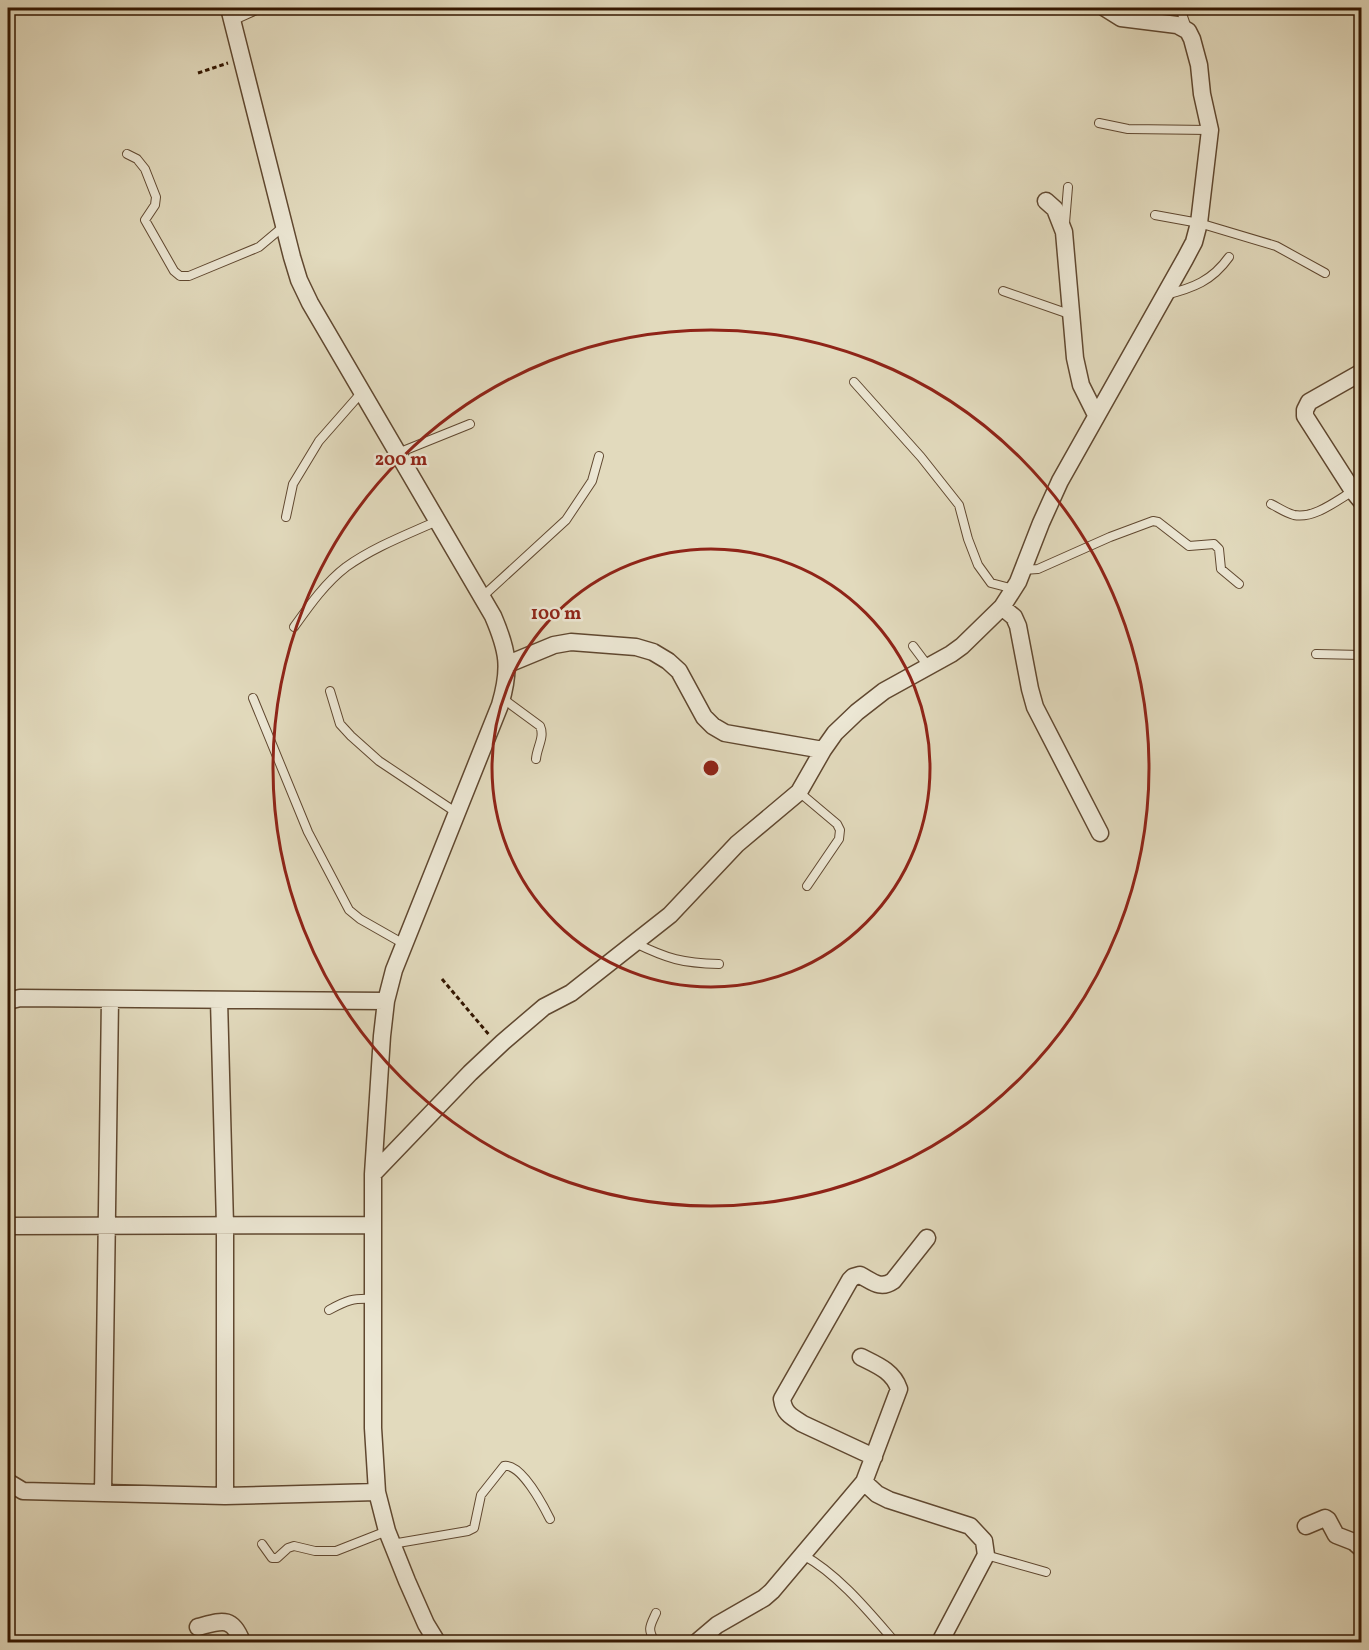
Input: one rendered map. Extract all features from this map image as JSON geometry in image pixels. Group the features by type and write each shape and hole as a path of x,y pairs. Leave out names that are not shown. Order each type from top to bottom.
{"street":[{"path":"373,1174 499,1046 544,1007 571,993 670,915 737,844 799,792 835,733 869,701 962,646 1002,607 1014,589 1060,481 1194,242 1199,224 1210,130 1202,94 1199,65 1188,31 1177,25 1121,18 1105,8"},
{"path":"230,14 294,265 310,303 493,616 504,641 508,664 502,699 394,970 386,1001 382,1036 373,1174 373,1428 376,1492 390,1538 426,1624 436,1642"},
{"path":"1046,201 1055,209 1064,232 1075,358 1081,385 1096,415"},
{"path":"1357,496 1305,416 1305,410 1309,402 1362,372"},
{"path":"1002,607 1014,617 1018,626 1035,707 1100,832"},
{"path":"508,664 554,645 571,642 636,647 654,652 668,660 679,671 704,717 725,733 823,750"},
{"path":"8,1001 110,999 386,1001"},
{"path":"103,1493 110,999"},
{"path":"219,1000 225,1225 225,1496"},
{"path":"8,1226 373,1225"},
{"path":"874,1457 798,1421 784,1408 782,1398 850,1280 860,1275 881,1286 886,1286 893,1281 927,1238"},
{"path":"697,1642 717,1625 772,1591 864,1482 899,1389 891,1374 861,1357"},
{"path":"864,1482 877,1494 889,1500 970,1526 984,1541 986,1555 940,1642"},
{"path":"8,1484 23,1491 225,1496 376,1492"},
{"path":"1306,1526 1325,1518 1336,1534 1354,1542 1362,1549"},
{"path":"198,1627 222,1620 229,1623 239,1634 242,1642"}],"lane":[{"path":"230,14 261,8"},
{"path":"1180,8 1188,31"},
{"path":"1099,123 1128,129 1210,130"},
{"path":"127,154 137,159 145,169 156,197 155,205 145,220 174,271 180,276 189,276 259,247 284,226"},
{"path":"1064,232 1068,187"},
{"path":"1155,215 1199,224 1276,246 1325,273"},
{"path":"1165,295 1190,289 1209,278 1229,257"},
{"path":"1003,291 1072,315"},
{"path":"854,382 921,457 959,505 978,565 991,583 1014,589"},
{"path":"286,517 293,484 319,441 362,393"},
{"path":"398,453 470,424"},
{"path":"482,597 566,520 592,481 599,456"},
{"path":"1271,504 1296,515 1310,514 1357,496"},
{"path":"294,627 317,596 345,568 377,548 437,521"},
{"path":"1023,570 1038,569 1100,541 1153,521 1158,522 1189,546 1214,544 1219,549 1221,569 1239,584"},
{"path":"913,646 928,666"},
{"path":"1316,654 1362,655"},
{"path":"330,691 340,724 351,736 379,761 457,813"},
{"path":"253,698 308,832 349,910 360,919 404,944"},
{"path":"502,699 540,726 542,737 536,759"},
{"path":"799,792 837,824 840,830 839,839 807,886"},
{"path":"635,943 671,959 692,963 719,964"},
{"path":"329,1310 346,1300 373,1299"},
{"path":"262,1544 272,1557 277,1558 288,1548 294,1546 315,1551 336,1551 390,1538 468,1530 474,1528 481,1495 504,1466 508,1465 514,1467 536,1493 550,1519"},
{"path":"803,1555 815,1561 862,1604 895,1642"},
{"path":"986,1555 1046,1572"},
{"path":"655,1642 650,1635 649,1628 656,1614"}],"path":[{"path":"198,73 242,59"},
{"path":"442,979 499,1046"}]}
